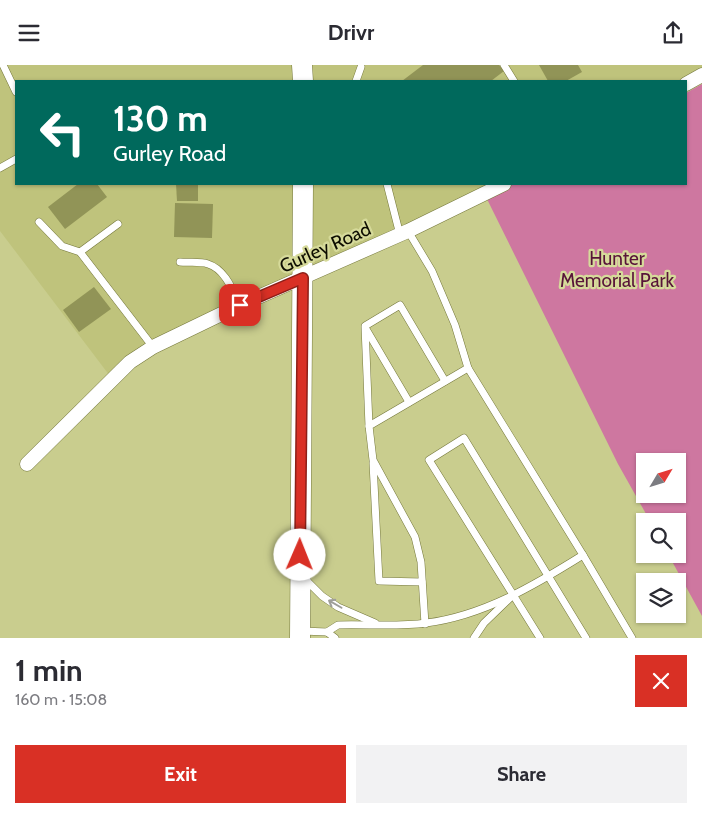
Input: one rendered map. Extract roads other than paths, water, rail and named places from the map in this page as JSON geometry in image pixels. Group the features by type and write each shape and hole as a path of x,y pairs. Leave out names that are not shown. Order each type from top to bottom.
{"main road":[{"path":"302,65 303,80"},
{"path":"300,635 303,185"}],"street":[{"path":"687,83 702,75"},
{"name":"Gurley Road","path":"27,464 130,362 153,347 240,305 404,233 502,185"}],"lane":[{"path":"3,65 15,90"},
{"path":"504,65 513,80"},
{"path":"356,80 361,67"},
{"path":"0,168 15,160"},
{"path":"386,185 404,233 432,271 455,325 468,368 632,638"},
{"path":"39,222 62,246 80,252 153,347"},
{"path":"80,252 118,224"},
{"path":"180,262 208,264 218,270 224,276 240,305"},
{"path":"365,326 400,305 445,381"},
{"path":"365,326 410,402"},
{"path":"365,326 379,581 422,582"},
{"path":"370,426 468,368"},
{"path":"540,638 429,460 464,438 586,638"},
{"path":"373,460 415,537 421,562 425,623"},
{"path":"300,635 327,632 338,625 425,623 465,616 514,595 583,555"},
{"path":"300,574 322,596 378,624"},
{"path":"474,638 484,623 514,595"},
{"path":"327,632 335,638"}],"park label":[{"name":"Hunter Memorial Park","path":"617,269"}]}
